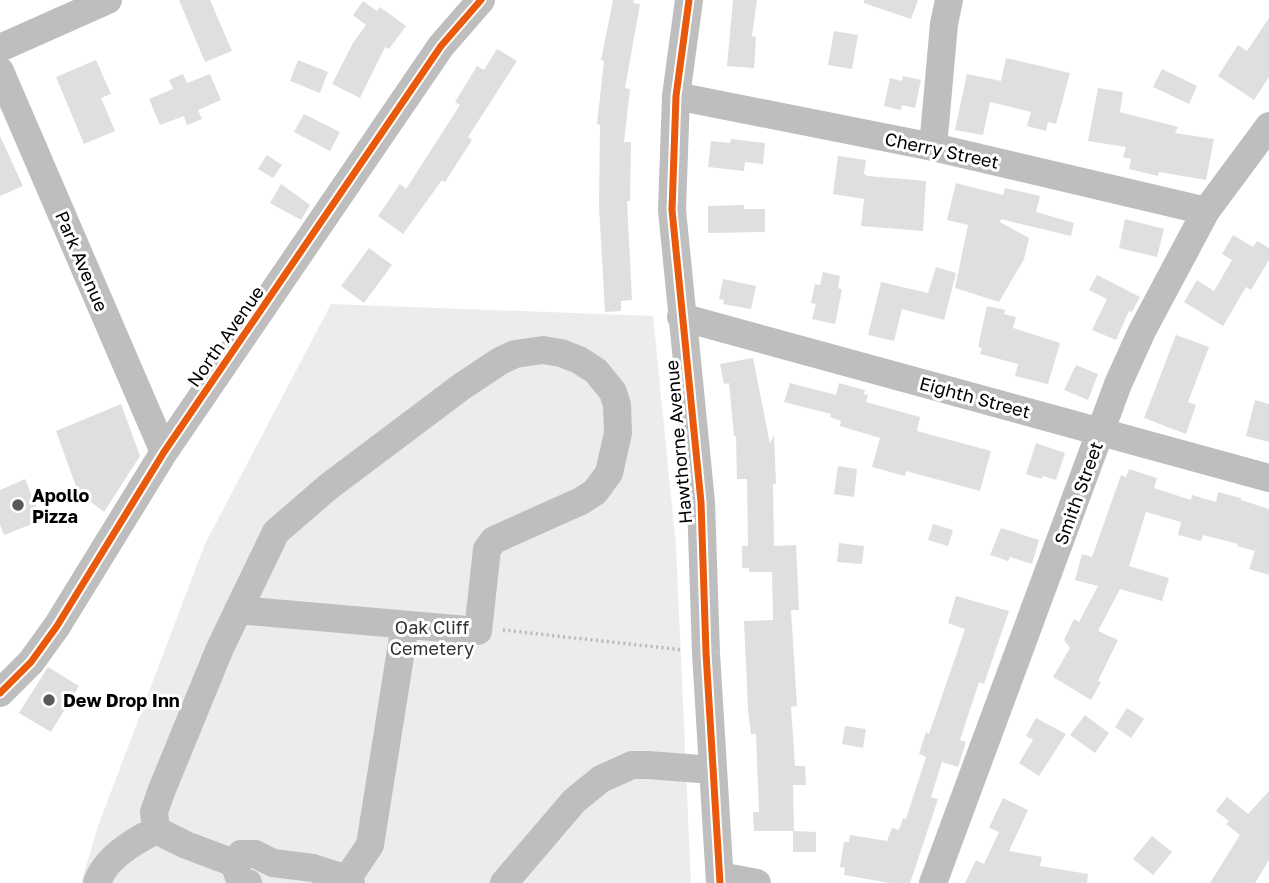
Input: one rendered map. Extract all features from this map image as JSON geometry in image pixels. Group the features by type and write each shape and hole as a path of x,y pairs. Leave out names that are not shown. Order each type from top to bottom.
{"street":[{"path":"0,48 108,0"},
{"name":"North Avenue","path":"0,693 31,662 57,626 164,452 441,46 481,0"},
{"name":"Hawthorne Avenue","path":"688,0 676,96 672,211 701,502 706,653 720,880"},
{"path":"933,147 944,24 949,0"},
{"name":"Park Avenue","path":"0,71 164,452"},
{"name":"Cherry Street","path":"676,96 933,147 1206,211"},
{"name":"Smith Street","path":"933,883 1101,431 1142,331 1206,211 1269,126"},
{"name":"Eighth Street","path":"681,317 1269,478"},
{"path":"156,830 154,811 160,792 238,610 276,532 328,487 500,361 529,351 561,353 596,371 613,393 617,405 618,433 610,473 595,492 581,501 494,540 487,549 478,631 238,610"},
{"path":"156,830 241,873 240,854 255,855 265,873 313,867 349,881 370,845 405,625"},
{"path":"504,883 574,802 601,779 632,765 713,770"},
{"path":"97,883 102,869 156,830"},
{"path":"720,880 757,883"}],"path":[{"path":"479,628 706,653"}],"green space":[{"name":"Oak Cliff Cemetery","path":"331,304 653,316 676,546 691,883 81,883 98,826 205,544"}],"building":[{"path":"179,0 210,0 232,51 205,62"},
{"path":"613,0 634,0 633,3 640,4 625,88 630,89 624,142 631,142 630,201 627,201 632,300 621,301 621,311 605,312 599,206 600,125 597,124 604,61 601,60"},
{"path":"733,0 757,0 752,36 756,37 754,68 727,66"},
{"path":"864,0 918,0 911,19 864,3"},
{"path":"363,1 377,11 380,7 406,26 389,49 385,47 360,98 332,84 353,43 366,25 353,15"},
{"path":"1269,18 1269,77 1254,100 1218,76 1238,45 1247,51"},
{"path":"834,31 858,35 852,69 828,65"},
{"path":"497,49 517,61 468,137 472,140 445,182 442,180 403,234 378,216 400,184 406,189 460,105 455,102 477,66 484,70"},
{"path":"1006,58 1070,73 1056,124 1048,122 1046,131 1027,126 1031,112 990,102 983,135 955,130 967,74 1001,81"},
{"path":"96,60 111,94 101,98 115,131 84,144 56,77"},
{"path":"298,60 328,72 320,93 290,81"},
{"path":"1162,69 1197,86 1189,104 1153,87"},
{"path":"183,74 187,83 210,74 221,100 198,110 202,119 187,125 184,116 160,125 149,99 173,89 169,80"},
{"path":"903,76 921,80 915,108 902,105 901,110 884,106 890,78 902,81"},
{"path":"1098,88 1123,92 1120,112 1178,127 1175,133 1214,139 1206,180 1159,172 1158,176 1129,169 1131,159 1123,157 1126,147 1088,141"},
{"path":"304,114 340,132 330,151 294,132"},
{"path":"0,136 23,186 0,196"},
{"path":"731,139 765,143 763,164 745,162 744,171 708,167 711,141 730,143"},
{"path":"267,155 282,165 273,178 258,169"},
{"path":"838,156 866,160 864,174 868,176 926,181 923,231 861,226 864,199 833,194"},
{"path":"956,183 1003,195 1005,188 1040,196 1036,212 1074,223 1071,236 1001,219 1000,222 1029,238 1024,259 999,302 955,288 968,225 947,220"},
{"path":"281,184 310,205 301,220 270,203"},
{"path":"744,205 744,209 765,209 765,232 708,233 708,206"},
{"path":"1125,219 1164,229 1157,257 1119,248"},
{"path":"1233,235 1253,247 1257,241 1269,248 1269,260 1251,290 1246,287 1223,326 1184,302 1197,280 1214,291 1232,260 1222,254"},
{"path":"369,248 392,265 364,303 341,286"},
{"path":"936,267 956,273 944,320 902,309 894,341 868,335 881,282 928,293"},
{"path":"823,272 840,276 838,288 842,290 835,324 812,319 816,304 811,303 815,284 820,285"},
{"path":"1097,275 1140,297 1132,312 1129,311 1116,340 1092,330 1107,299 1089,290"},
{"path":"723,279 756,286 751,309 723,304 724,300 719,299"},
{"path":"987,306 1005,310 1004,314 1016,317 1013,328 1060,343 1048,384 1015,376 1018,364 980,354 982,348 978,347"},
{"path":"1176,335 1209,347 1188,402 1196,405 1186,434 1144,418"},
{"path":"753,358 770,444 774,435 774,546 796,545 799,610 791,610 797,706 791,707 795,766 805,766 806,785 793,785 794,831 754,831 753,812 759,812 756,734 751,734 748,709 744,621 773,620 772,572 749,572 749,568 742,568 742,546 748,546 747,479 737,479 736,436 729,383 724,384 720,364"},
{"path":"1076,365 1098,374 1088,400 1064,390"},
{"path":"790,383 836,395 839,383 865,390 864,394 868,395 866,402 920,417 917,431 991,451 980,491 906,471 905,476 872,467 880,438 840,426 841,421 830,417 831,414 784,402"},
{"path":"1255,400 1269,404 1269,442 1246,436"},
{"path":"121,404 140,456 104,512 78,492 56,431"},
{"path":"1036,443 1065,453 1056,480 1026,474"},
{"path":"838,466 857,469 854,497 834,494"},
{"path":"1129,469 1157,478 1154,488 1191,500 1192,495 1216,502 1218,492 1269,509 1269,575 1249,569 1255,551 1203,535 1201,541 1178,535 1181,522 1146,512 1129,566 1169,578 1162,601 1120,589 1098,631 1118,640 1091,700 1053,677 1070,648 1064,640 1074,619 1079,622 1098,586 1075,580 1082,554 1092,557 1121,475 1126,477"},
{"name":"Apollo Pizza","path":"25,479 42,520 4,535 0,525 0,490"},
{"path":"933,524 953,530 948,546 928,540"},
{"path":"1001,528 1039,540 1032,564 1010,557 1008,561 990,555"},
{"path":"839,543 864,546 862,564 837,562"},
{"path":"956,596 1009,611 984,684 979,682 960,740 966,742 958,767 942,762 931,797 938,799 910,883 890,883 844,875 845,868 840,867 844,842 849,842 850,835 887,841 892,828 899,830 903,818 906,819 926,757 919,754 926,732 929,734 965,629 948,623"},
{"name":"Dew Drop Inn","path":"48,667 79,686 51,732 19,713"},
{"path":"1127,708 1144,719 1131,738 1115,727"},
{"path":"1085,715 1109,733 1095,753 1070,735"},
{"path":"1036,718 1066,734 1039,776 1019,763 1033,740 1026,736"},
{"path":"845,726 866,729 863,748 842,744"},
{"path":"1269,791 1269,860 1255,883 1210,883 1240,835 1226,824 1229,821 1216,811 1227,797 1248,814"},
{"path":"1003,798 1028,810 1009,851 1042,857 1040,866 1088,874 1087,883 965,883 976,860 984,864 999,832 989,828"},
{"path":"793,831 816,832 816,852 793,852"},
{"path":"1152,836 1172,852 1153,875 1133,859"}],"cycle path":[{"path":"0,693 31,662 57,626 164,452 441,46 481,0"},
{"path":"689,0 676,96 672,210 701,502 706,653 720,883"}],"place":[{"name":"Apollo Pizza","path":"18,505"},
{"name":"Dew Drop Inn","path":"49,700"}]}
